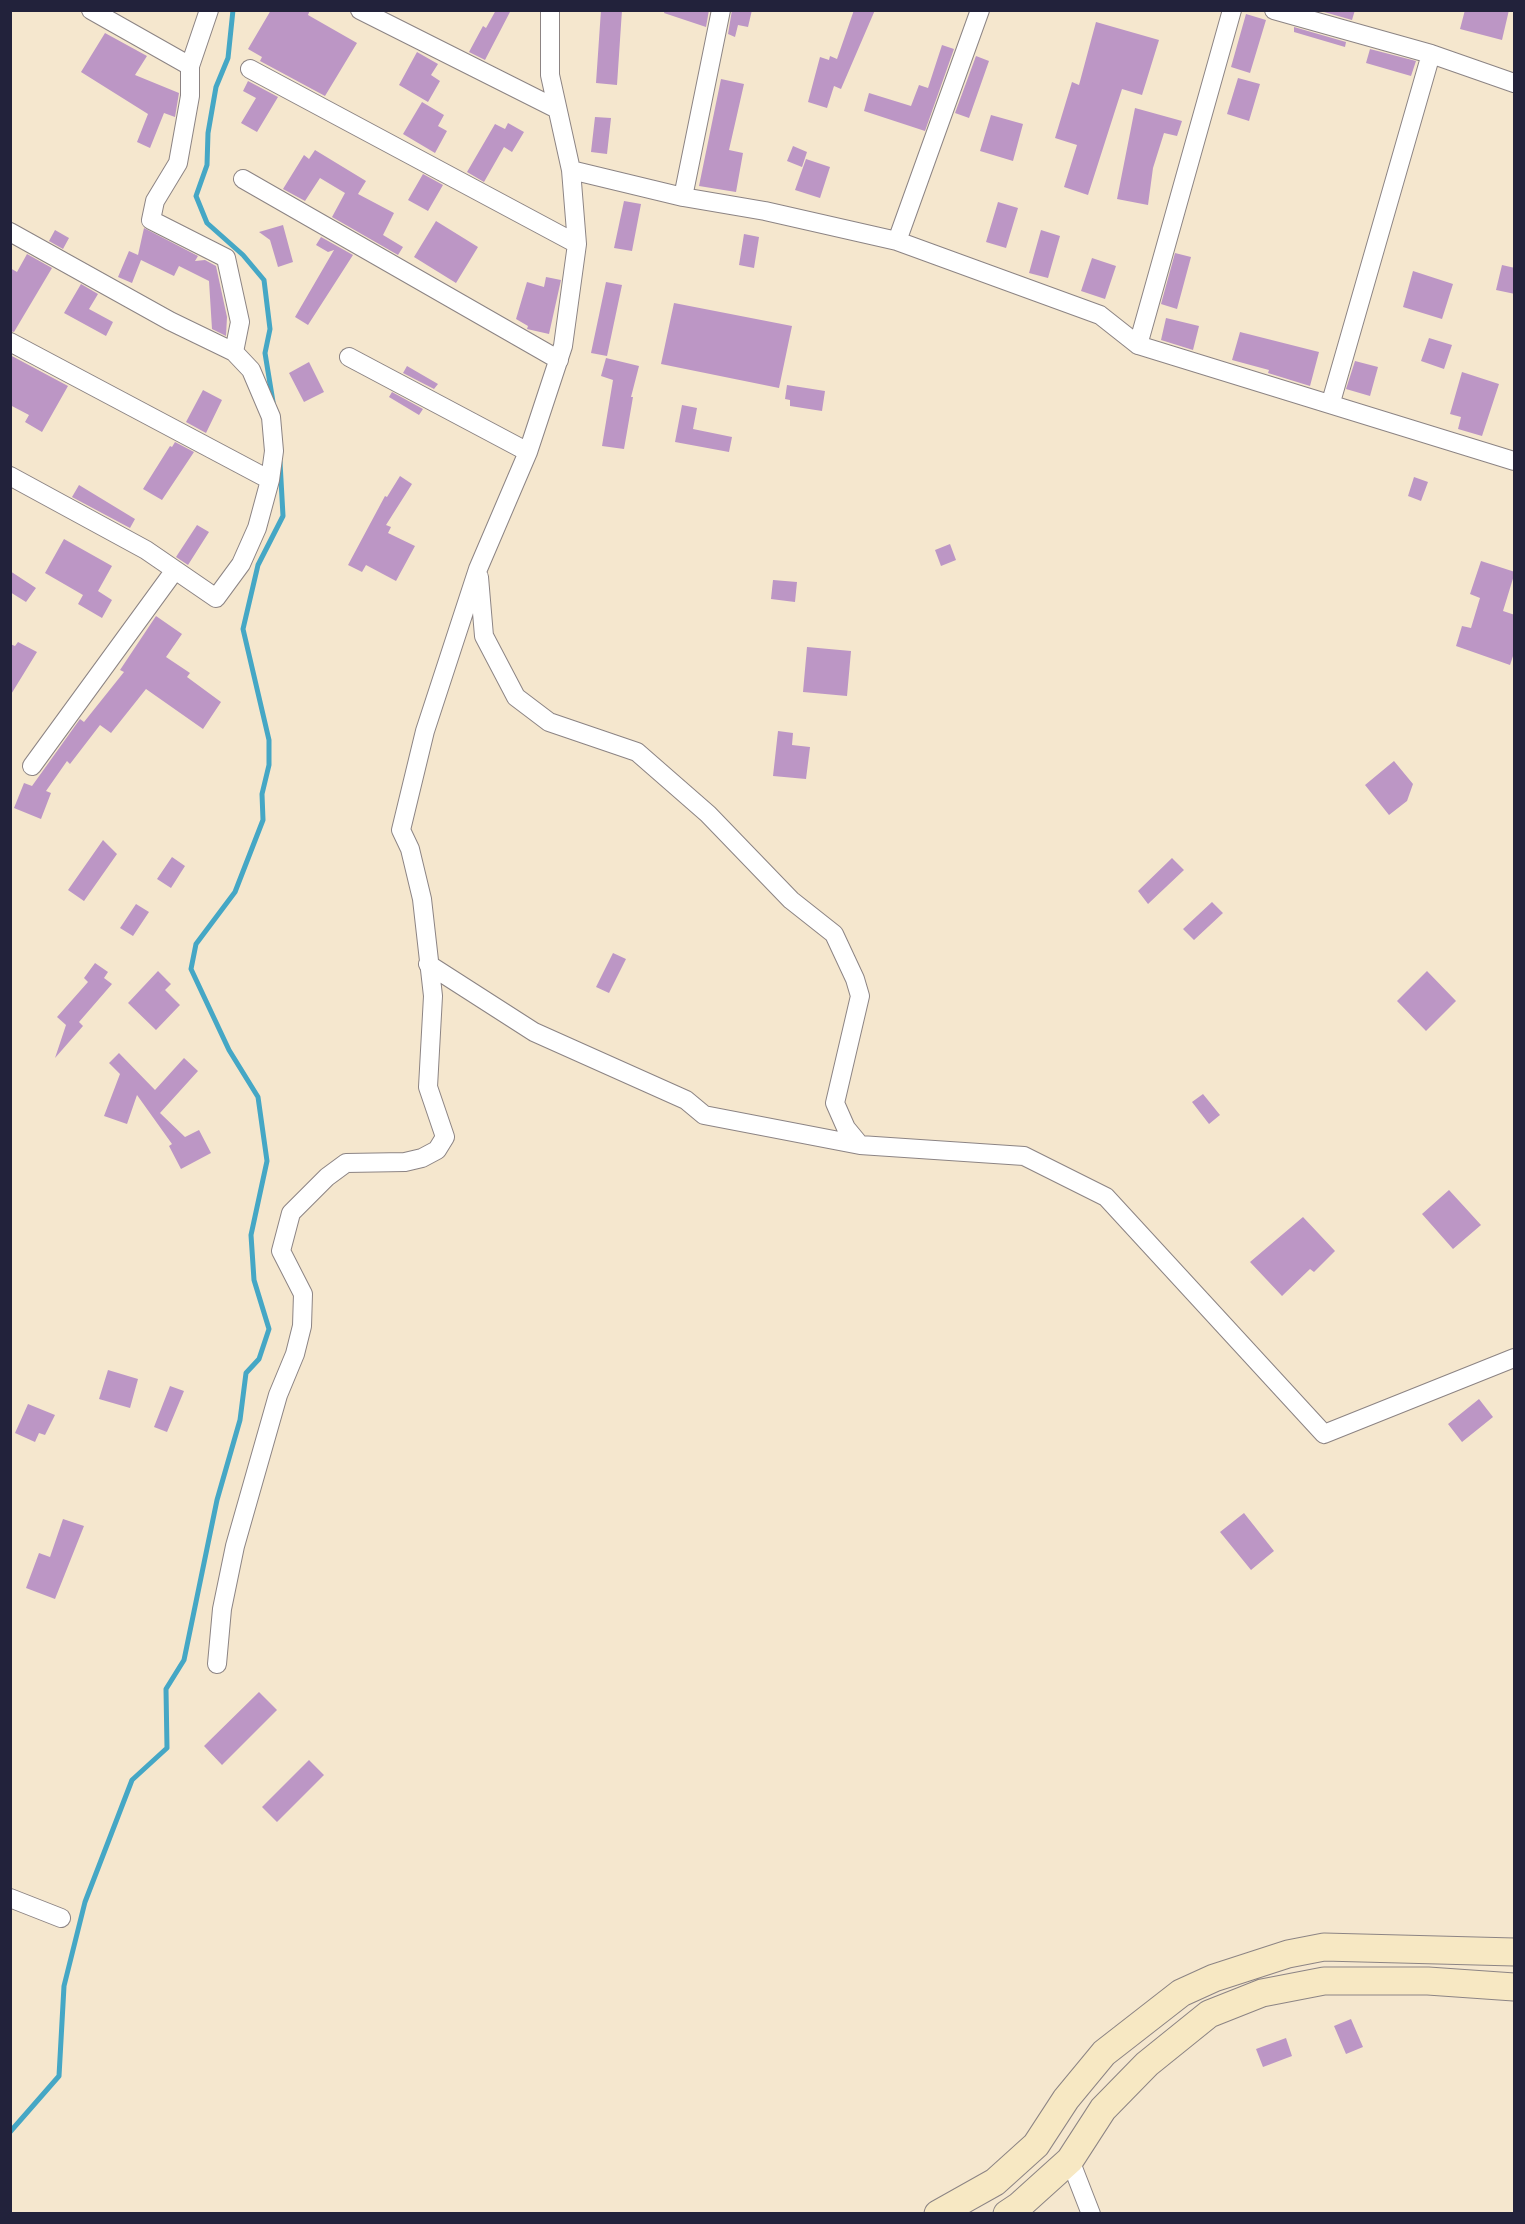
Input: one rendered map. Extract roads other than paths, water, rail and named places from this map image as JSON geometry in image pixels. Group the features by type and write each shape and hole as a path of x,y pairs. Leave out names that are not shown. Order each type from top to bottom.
{"street":[{"path":"91,10 190,66"},
{"path":"209,10 190,66 190,96 178,163 155,201 151,220 226,258 240,322 234,352"},
{"path":"360,10 555,108"},
{"path":"217,1664 222,1609 235,1546 278,1395 295,1354 302,1326 303,1294 281,1251 291,1213 327,1177 346,1163 405,1162 422,1158 437,1150 445,1137 428,1087 433,996 422,899 410,849 401,830 425,731 478,569 528,452 563,346 577,244 571,170 555,108 550,75 550,10"},
{"path":"683,197 721,10"},
{"path":"897,241 980,10"},
{"path":"1138,345 1232,10"},
{"path":"1274,10 1431,54 1515,83"},
{"path":"1331,402 1431,54"},
{"path":"250,69 577,244"},
{"path":"571,170 683,197 765,211 897,241 1100,315 1138,345 1515,460"},
{"path":"243,178 559,360"},
{"path":"10,232 170,321 234,352 252,370 271,417 274,451 270,480 257,528 241,564 216,598 146,550 12,479"},
{"path":"10,342 270,480"},
{"path":"349,357 528,452"},
{"path":"478,569 484,636 516,697 549,722 637,752 708,814 791,900 834,934 855,979 860,996 835,1103 846,1128 860,1145"},
{"path":"32,766 175,570"},
{"path":"428,964 534,1032 686,1100 704,1116 860,1145 1024,1156 1106,1197 1323,1434 1515,1359"},
{"path":"10,1898 61,1918"},
{"path":"938,2214 995,2182 1036,2145 1066,2099 1104,2054 1181,1993 1214,1978 1288,1954 1324,1947 1515,1952"},
{"path":"1007,2214 1070,2160 1103,2109 1147,2064 1209,2014 1262,1993 1324,1981 1428,1981 1515,1987"},
{"path":"1070,2160 1091,2214"}],"waterway":[{"path":"233,10 228,58 216,87 208,133 207,165 196,196 207,223 243,255 264,280 270,329 265,353 273,402"},
{"path":"10,2132 59,2076 64,1986 85,1902 132,1780 167,1748 166,1689 184,1660 217,1500 240,1420 246,1373 259,1359 269,1329 254,1280 251,1235 267,1161 258,1097 229,1050 191,969 196,944 235,892 263,820 262,794 269,765 269,740 243,629 258,565 283,516 280,462"}]}
